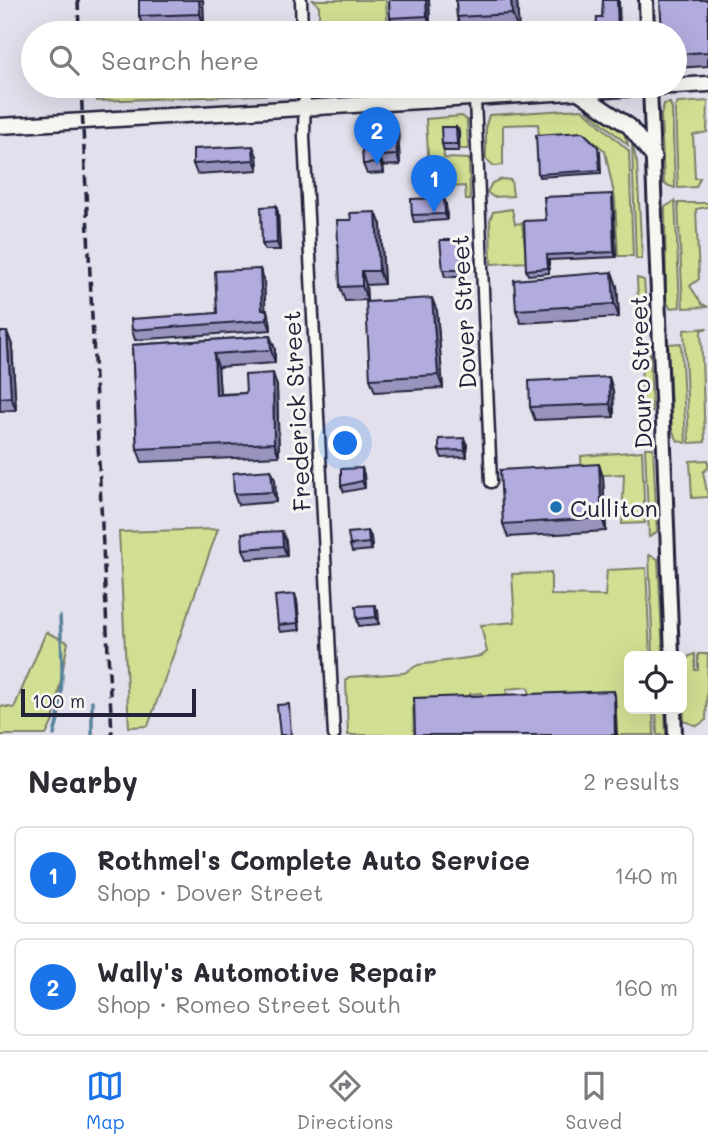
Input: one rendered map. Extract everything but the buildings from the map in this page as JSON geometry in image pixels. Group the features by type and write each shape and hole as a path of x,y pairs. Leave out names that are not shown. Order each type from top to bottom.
{"main road":[{"path":"687,85 708,84"},
{"path":"0,126 490,98"},
{"path":"588,98 629,126 654,158"}],"street":[{"path":"301,0 302,21"},
{"path":"646,0 647,21"},
{"name":"Frederick Street","path":"305,98 334,735"},
{"name":"Douro Street","path":"651,98 672,651"},
{"name":"Dover Street","path":"475,99 491,482"},
{"path":"674,714 675,735"}],"green space":[{"path":"313,0 386,0 387,21 315,21 319,18 319,6"},
{"path":"97,98 178,98 97,101"},
{"path":"708,101 707,132 693,135 695,178 700,178 696,187 678,188 675,107 678,103"},
{"path":"670,103 675,188 664,184 661,115 664,104"},
{"path":"590,108 623,129 628,145 587,110"},
{"path":"582,109 629,151 633,256 618,256 615,199 605,151 586,135 539,137 538,124 503,125 503,165 494,166 486,159 486,125 489,115"},
{"path":"462,116 467,120 468,149 460,149 459,129 443,128 444,158 469,159 470,200 466,200 465,186 430,188 426,119"},
{"path":"632,143 637,163 642,259 636,259"},
{"path":"501,179 511,180 513,196 493,197 487,192 492,183"},
{"path":"675,201 680,307 670,308 666,300 665,207"},
{"path":"678,203 708,203 708,207 696,209 699,279 690,286 702,304 708,307 683,308"},
{"path":"512,209 515,224 522,223 527,262 491,264 490,220 493,212"},
{"path":"637,278 644,280 647,320 639,324"},
{"path":"708,328 701,330 705,442 689,443 684,330"},
{"path":"681,343 686,443 678,441 672,430 668,344"},
{"path":"640,345 650,353 652,412 644,415"},
{"path":"645,448 653,448 657,532 649,537"},
{"path":"642,451 645,523 622,524 624,474 582,476 581,456"},
{"path":"708,460 708,468 703,472 708,497 692,498 690,461"},
{"path":"218,529 148,726 129,727 119,532"},
{"path":"649,555 658,559 663,651 653,651"},
{"path":"646,568 650,651 624,651 624,714 653,714 654,735 615,735 531,698 528,687 507,689 506,699 483,698 482,693 470,694 471,699 413,706 414,735 348,735 346,680 349,677 404,673 418,665 481,656 487,652 481,625 515,622 512,574 551,573 551,595 605,596 607,570"},
{"path":"46,632 68,642 53,721 46,735 0,735 0,706 14,708"},
{"path":"695,654 695,670 698,670 698,654 708,654 706,720 697,726 684,721 684,714 687,714 689,656"},
{"path":"656,714 665,714 666,735 657,735"}],"waterway":[{"path":"54,735 61,691 60,616"},
{"path":"92,701 92,735"}],"railway":[{"path":"78,0 79,21"},
{"path":"82,98 112,735"}],"place":[{"name":"Wally's Automotive Repair","path":"377,165"},
{"name":"Rothmel's Complete Auto Service","path":"434,213"},
{"name":"Culliton","path":"556,507"}]}
